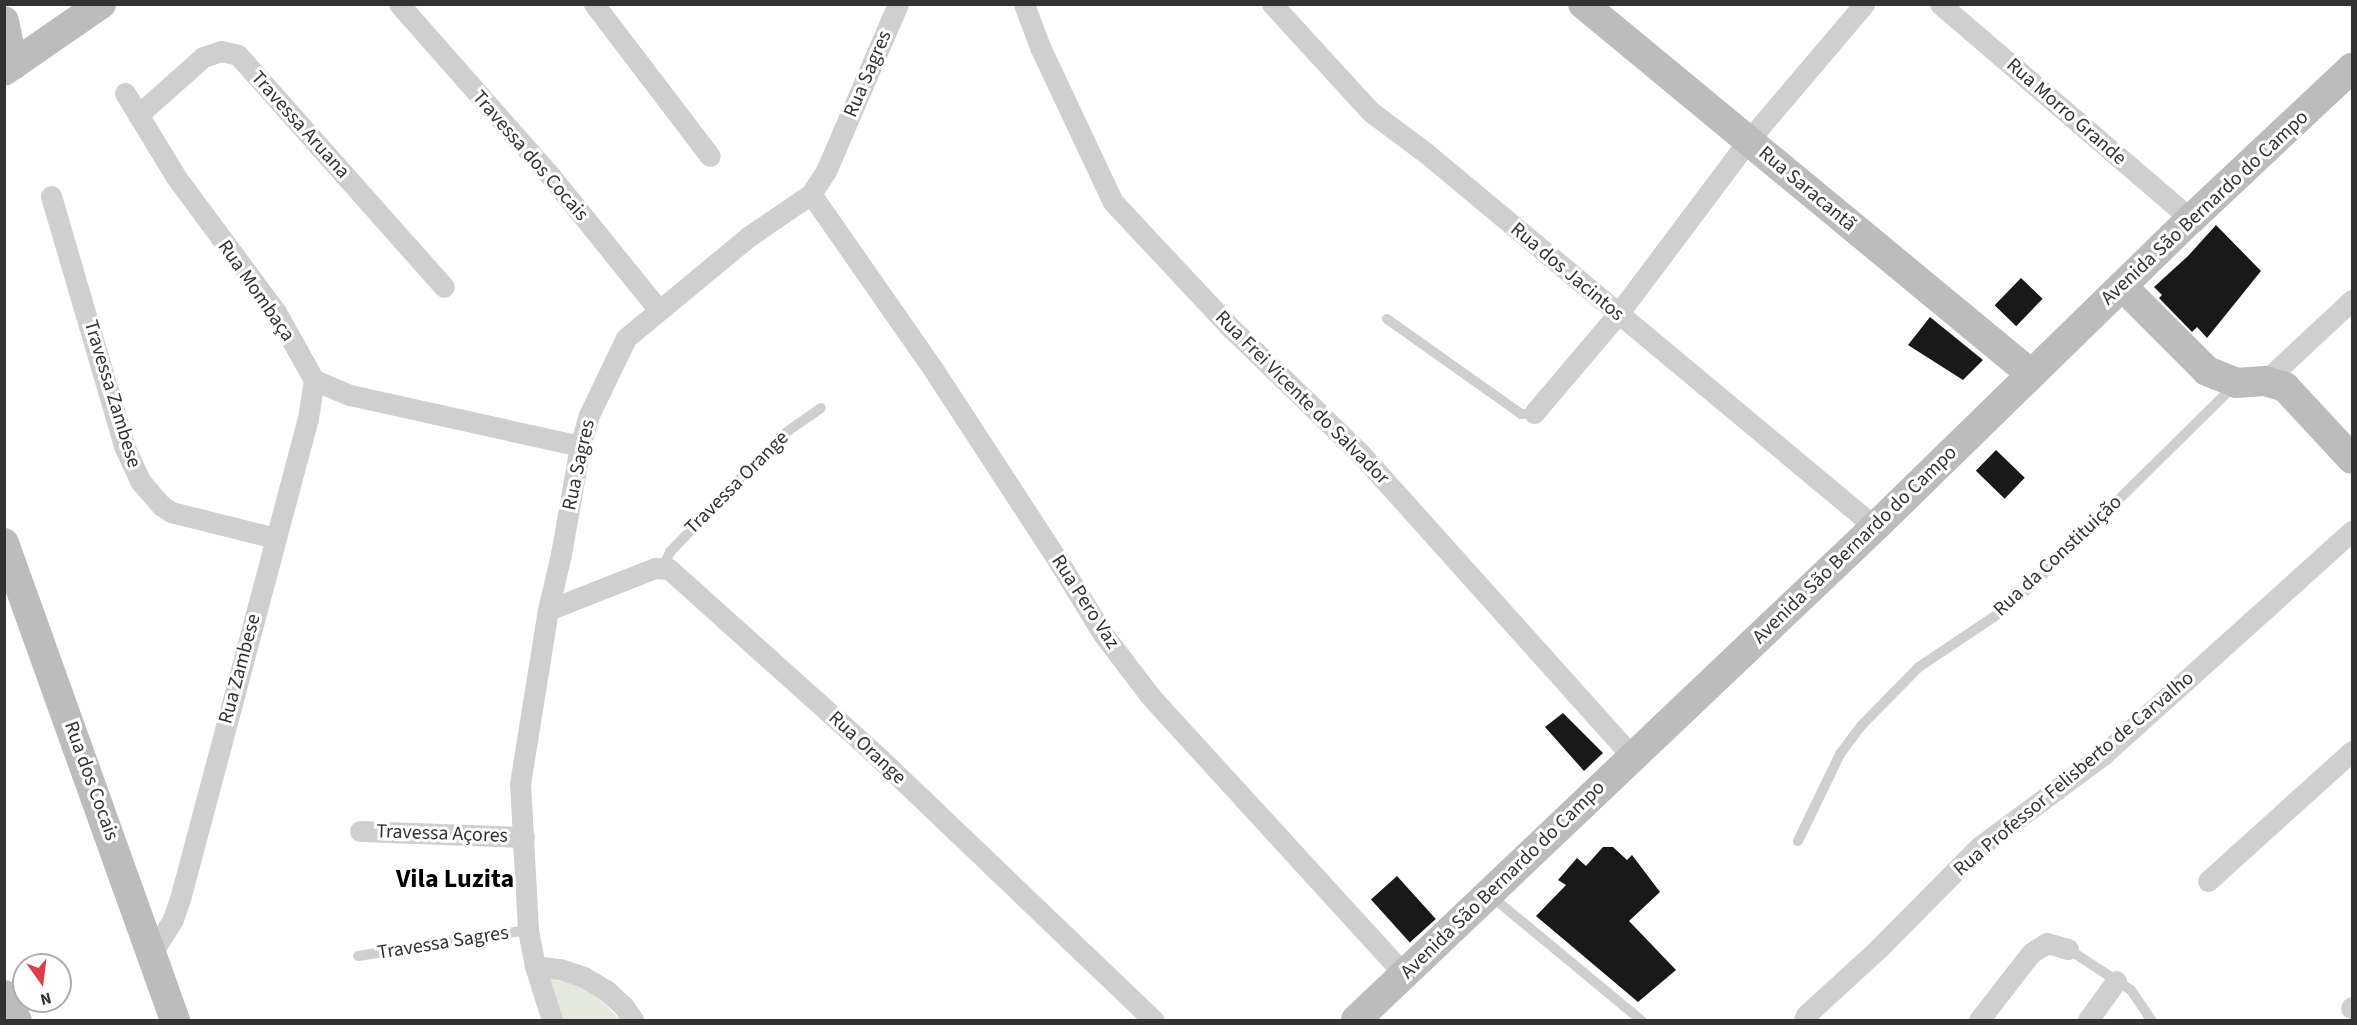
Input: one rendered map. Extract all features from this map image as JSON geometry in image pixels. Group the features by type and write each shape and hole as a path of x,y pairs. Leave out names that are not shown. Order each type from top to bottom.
{"street":[{"path":"4,21 8,68 101,4"},
{"name":"Travessa dos Cocais","path":"399,4 549,174 658,309"},
{"path":"594,4 710,156"},
{"name":"Rua Sagres","path":"552,1020 535,966 528,930 520,784 548,610 561,554 580,446 593,405 626,338 658,309 748,237 811,194 826,171 898,4"},
{"name":"Rua Frei Vicente do Salvador","path":"1024,4 1040,47 1113,202 1232,330 1360,453 1634,758"},
{"name":"Rua dos Jacintos","path":"1272,4 1371,112 1426,153 1875,527"},
{"name":"Rua Saracantã","path":"1583,4 2031,374"},
{"path":"1534,413 1618,314 1748,141 1864,4"},
{"name":"Rua Morro Grande","path":"1940,4 2191,219"},
{"name":"Travessa Aruana","path":"138,115 203,57 221,51 238,55 444,287"},
{"name":"Avenida São Bernardo do Campo","path":"1356,1020 1634,758 2191,219 2352,68"},
{"name":"Rua Mombaça","path":"125,93 176,177 276,312 314,380"},
{"name":"Rua Pero Vaz","path":"811,194 935,372 1058,559 1103,634 1151,697 1404,974"},
{"name":"Travessa Zambese","path":"51,196 124,446 140,481 162,506 171,512 274,538"},
{"path":"2122,286 2207,371 2251,382 2278,383 2294,393 2352,459"},
{"name":"Rua da Constituição","path":"2251,382 2352,300"},
{"path":"314,380 350,395 580,446"},
{"name":"Rua Zambese","path":"152,953 173,919 180,899 274,538 308,418 314,380"},
{"name":"Rua Professor Felisberto de Carvalho","path":"1803,1019 1879,948 1979,847 2104,754 2352,531"},
{"name":"Rua dos Cocais","path":"4,543 175,1020"},
{"path":"548,610 663,567"},
{"name":"Rua Orange","path":"663,567 683,581 873,752 1153,1020"},
{"path":"2208,881 2352,751"},
{"name":"Travessa Açores","path":"360,831 524,837"},
{"path":"1979,1020 2031,953 2047,944 2068,949"},
{"path":"535,966 560,969 584,977 606,990 624,1007 633,1020"},
{"path":"2088,1020 2116,981"},
{"path":"4,995 17,1020"}],"lane":[{"path":"1387,318 1521,414 1534,413"},
{"name":"Rua da Constituição","path":"1798,841 1840,754 1861,726 1919,666 2004,609 2030,587 2251,382"},
{"name":"Travessa Orange","path":"663,567 670,552 751,467 788,431 821,408"},
{"path":"1489,894 1641,1020"},
{"name":"Travessa Sagres","path":"358,956 528,930"},
{"path":"2068,949 2131,990 2151,1020"}],"shaded area":[{"path":"549,978 580,986 599,998 620,1020 563,1020"}],"building":[{"path":"2216,225 2261,271 2207,338 2197,327 2192,332 2159,298 2162,295 2154,287 2188,256"},
{"path":"2021,278 2043,299 2016,326 1995,305"},
{"path":"1930,317 1983,360 1963,380 1908,345"},
{"path":"1996,450 2025,478 2005,499 1976,471"},
{"path":"1563,713 1603,753 1584,771 1545,727"},
{"path":"1603,847 1613,847 1627,860 1632,855 1660,892 1629,921 1676,970 1638,1002 1536,916 1566,885 1558,880 1577,858 1586,866"},
{"path":"1397,876 1436,919 1410,943 1371,899"}],"district":[{"name":"Vila Luzita","path":"455,879"}]}
